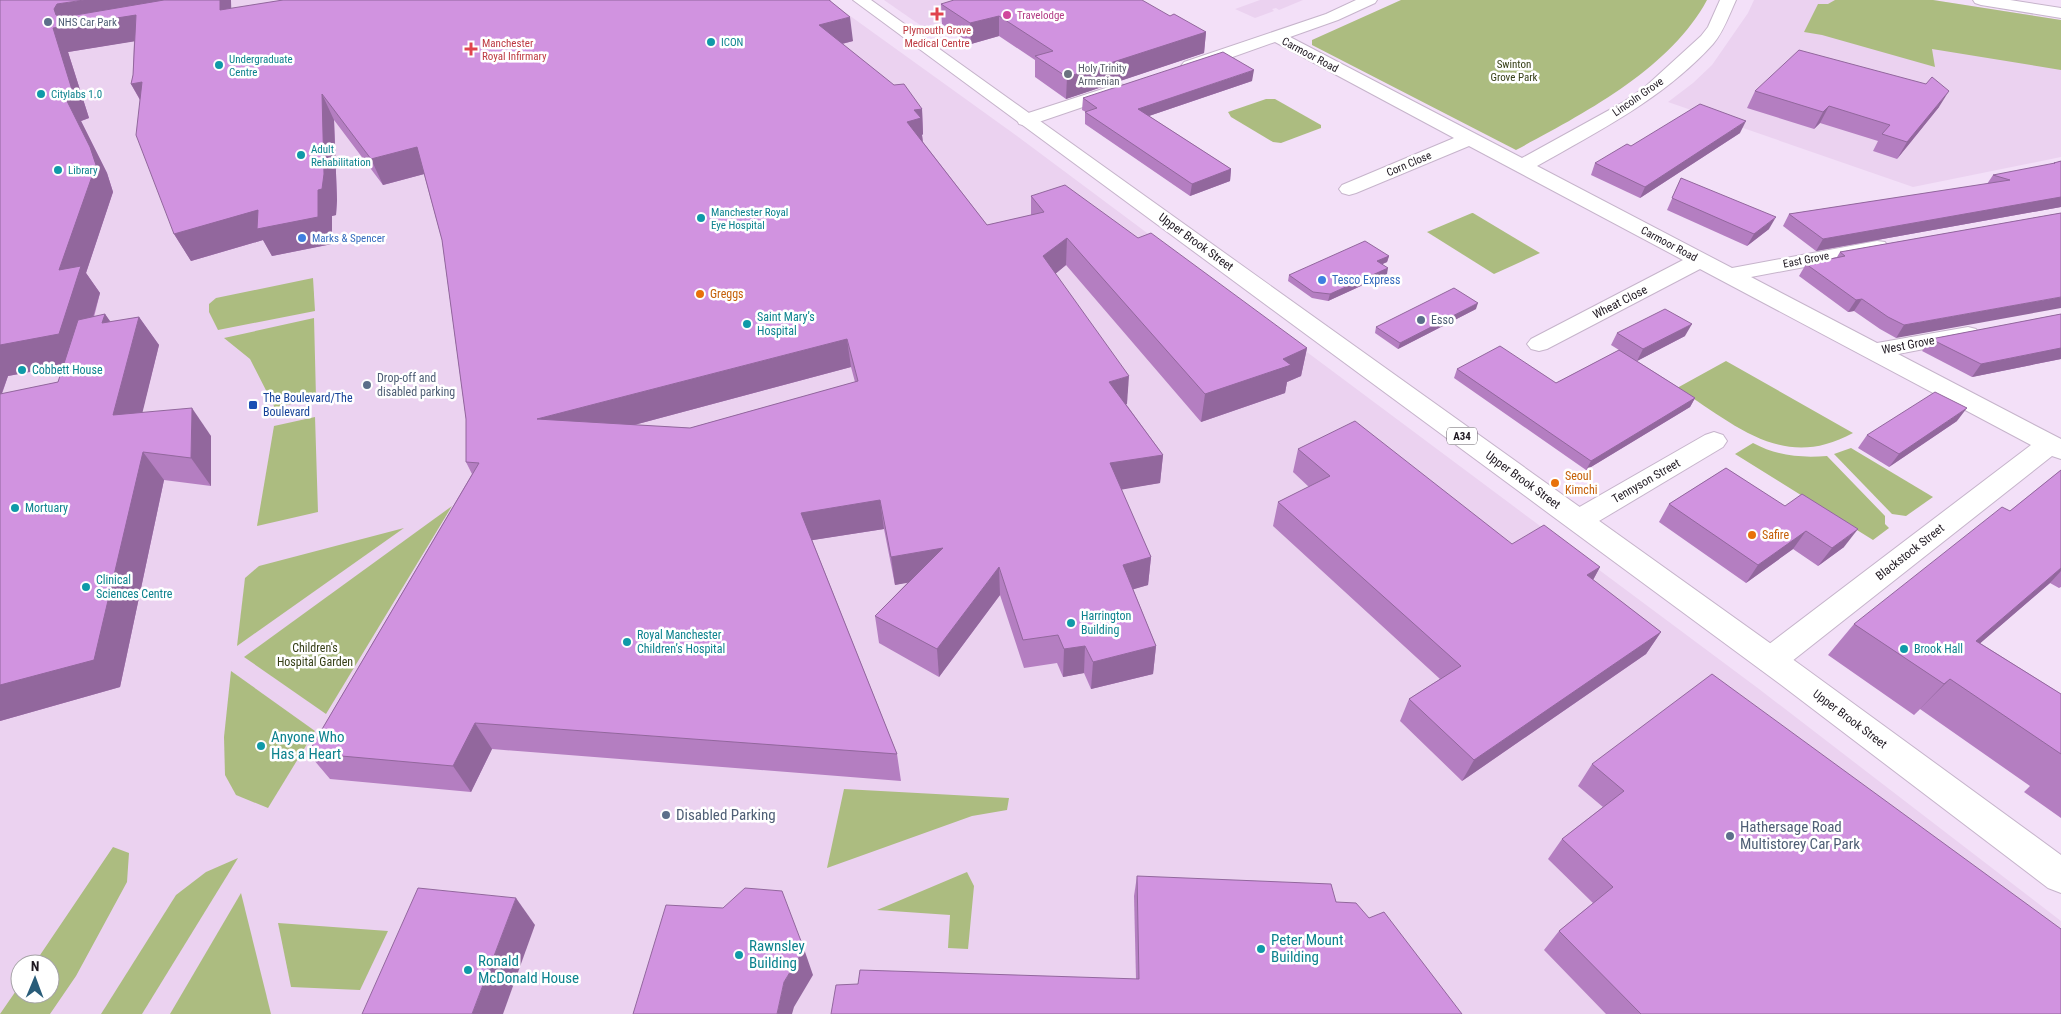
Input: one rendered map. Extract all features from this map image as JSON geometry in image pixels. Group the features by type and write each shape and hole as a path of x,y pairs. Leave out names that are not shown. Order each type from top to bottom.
{"main road":[{"name":"Upper Brook Street","path":"861,0 1579,520 1678,595 1771,660 2061,876"},
{"path":"1178,70 1332,17 1369,0"},
{"name":"Lincoln Grove","path":"1522,166 1628,107 1651,91 1707,40 1716,27 1728,0"},
{"path":"1980,0 2061,12"},
{"name":"Carmoor Road","path":"1277,37 2056,447"},
{"path":"1026,120 1132,85"},
{"name":"Corn Close","path":"1349,189 1469,139"},
{"name":"East Grove","path":"1728,275 1896,243"},
{"name":"Wheat Close","path":"1539,344 1700,260"},
{"name":"West Grove","path":"1873,351 1990,329"},
{"name":"Tennyson Street","path":"1579,520 1714,441"},
{"name":"Blackstock Street","path":"1771,660 2056,447"}],"shaded area":[{"path":"0,0 828,0 1017,136 1759,689 2061,921 2061,1014 0,1014"},
{"name":"Plymouth Grove Medical Centre","path":"884,0 1013,0 1016,2 923,27"},
{"path":"1260,0 1303,0 1279,10 1276,8 1272,9 1274,11 1255,18 1235,9"},
{"path":"1754,0 1933,0 2061,20 2061,157 1913,187 1668,102 1693,83 1712,65 1748,13"}],"green space":[{"name":"Swinton Grove Park","path":"1401,0 1707,0 1691,25 1648,68 1596,105 1516,150 1312,45 1312,40"},
{"path":"1835,0 1933,0 2061,20 2061,70 1932,49 1935,67 1822,35 1804,32 1818,4 1828,4"},
{"path":"1266,99 1275,99 1321,125 1321,128 1281,143 1273,142 1231,117 1228,112"},
{"path":"1472,213 1540,253 1494,274 1427,232"},
{"path":"313,278 315,311 218,330 209,312 209,304 216,298"},
{"path":"314,318 316,398 275,408 250,359 224,338"},
{"path":"1726,361 1853,433 1827,444 1804,447 1781,445 1760,439 1739,428 1677,388"},
{"path":"315,417 318,512 257,526 274,426"},
{"path":"1753,443 1771,451 1789,455 1827,456 1885,516 1885,524 1889,528 1873,540 1735,454"},
{"path":"1851,448 1933,497 1906,516 1892,514 1834,454"},
{"name":"Children's Hospital Garden","path":"452,506 326,714 244,657"},
{"name":"Children's Hospital Garden","path":"404,528 237,646 245,578 259,566"},
{"path":"231,671 315,731 268,808 236,795 225,775 224,737"},
{"path":"844,789 1009,798 1007,810 972,816 827,868"},
{"path":"113,847 129,853 127,882 76,976 60,999 60,954 41,954"},
{"path":"238,858 142,1014 101,1014 176,895 206,872"},
{"path":"967,872 974,886 968,949 948,948 950,915 877,910"},
{"path":"241,893 271,1014 170,1014"},
{"path":"278,923 388,931 360,990 291,987"},
{"path":"10,1000 10,1004 57,1004 50,1014 0,1014"}],"building":[{"path":"0,0 84,0 57,4 54,9 56,15 64,17 164,0 220,0 220,10 283,0 829,0 850,17 819,25 894,85 904,84 922,109 914,110 921,118 907,122 987,225 1044,212 1031,196 1065,185 1138,238 1151,233 1307,348 1283,359 1291,365 1205,394 1067,238 1043,256 1129,376 1109,382 1163,455 1110,463 1151,557 1123,565 1156,646 1093,662 1085,646 1064,649 1058,635 1023,640 999,567 937,649 875,616 943,548 891,557 880,500 801,513 897,754 475,723 453,766 308,753 479,463 466,462 466,419 442,240 417,147 371,159 322,94 324,174 322,189 318,190 318,217 257,229 258,210 174,234 136,135 142,82 131,84 136,15 53,28 73,93 64,95 90,147 96,165 59,270 81,266 59,334 0,345","holes":["847,339 858,381 690,428 537,419"]},
{"path":"954,0 1142,0 1170,16 1174,14 1206,32 1067,77 1035,56 1053,51 999,16 970,23 941,4"},
{"path":"1799,50 1926,84 1932,77 1949,91 1907,142 1882,134 1890,125 1829,106 1823,112 1755,91"},
{"path":"1223,52 1254,70 1138,109 1231,169 1192,184 1085,112 1097,108 1083,98"},
{"path":"1700,104 1746,121 1645,187 1595,163 1627,144 1631,146"},
{"path":"2061,161 2061,197 1823,239 1789,214 2010,180 1993,175"},
{"path":"1681,178 1776,217 1754,234 1672,198"},
{"path":"2061,213 2061,297 1904,325 1888,317 1862,299 1856,300 1806,264 1845,256 1840,252"},
{"path":"1365,241 1389,256 1377,261 1388,268 1330,294 1313,292 1289,275"},
{"path":"1454,288 1478,303 1400,343 1376,327"},
{"path":"1665,309 1692,324 1643,349 1617,333"},
{"path":"105,314 102,323 139,317 113,415 192,408 191,458 143,452 94,660 0,685 0,394 58,382 78,320"},
{"path":"2061,314 2061,348 1981,364 1931,339"},
{"path":"1500,346 1556,383 1619,350 1695,398 1591,461 1457,369"},
{"path":"1935,392 1967,408 1899,454 1867,435"},
{"path":"1355,421 1512,544 1544,525 1600,567 1587,575 1661,632 1474,760 1409,699 1461,666 1278,502 1330,476 1298,449"},
{"path":"1726,468 1785,506 1802,494 1858,529 1832,548 1806,531 1758,565 1669,504"},
{"path":"2061,470 2061,568 1976,641 2061,694 2061,754 1950,679 1944,684 1854,624 2002,507 2010,511"},
{"name":"Hathersage Road Multistorey Car Park","path":"1712,674 2061,929 2061,1014 1641,1014 1559,931 1613,887 1562,839 1624,791 1592,764"},
{"name":"Peter Mount Building","path":"1137,876 1331,884 1336,902 1356,903 1369,918 1384,912 1462,1014 831,1014 836,985 858,984 860,970 1139,979"},
{"path":"418,888 516,898 472,1014 362,1014"},
{"name":"Rawnsley Building","path":"745,888 782,891 804,949 784,982 777,1014 633,1014 666,905 723,908"}],"place":[{"name":"Plymouth Grove Medical Centre","path":"937,14"},
{"name":"Travelodge","path":"1007,15"},
{"name":"NHS Car Park","path":"48,22"},
{"name":"ICON","path":"711,42"},
{"name":"Manchester Royal Infirmary","path":"471,49"},
{"name":"Undergraduate Centre","path":"219,65"},
{"name":"Holy Trinity Armenian","path":"1068,74"},
{"name":"Citylabs 1.0","path":"41,94"},
{"name":"Adult Rehabilitation","path":"301,155"},
{"name":"Library","path":"58,170"},
{"name":"Manchester Royal Eye Hospital","path":"701,218"},
{"name":"Marks & Spencer","path":"302,238"},
{"name":"Tesco Express","path":"1322,280"},
{"name":"Greggs","path":"700,294"},
{"name":"Esso","path":"1421,320"},
{"name":"Saint Mary’s Hospital","path":"747,324"},
{"name":"Cobbett House","path":"22,370"},
{"name":"Drop-off and disabled parking","path":"367,385"},
{"name":"The Boulevard/The Boulevard","path":"253,405"},
{"name":"Seoul Kimchi","path":"1555,483"},
{"name":"Mortuary","path":"15,508"},
{"name":"Safire","path":"1752,535"},
{"name":"Clinical Sciences Centre","path":"86,587"},
{"name":"Harrington Building","path":"1071,623"},
{"name":"Royal Manchester Children’s Hospital","path":"627,642"},
{"name":"Brook Hall","path":"1904,649"},
{"name":"Anyone Who Has a Heart","path":"261,746"},
{"name":"Disabled Parking","path":"666,815"},
{"name":"Hathersage Road Multistorey Car Park","path":"1730,836"},
{"name":"Peter Mount Building","path":"1261,949"},
{"name":"Rawnsley Building","path":"739,955"},
{"name":"Ronald McDonald House","path":"468,970"}]}
